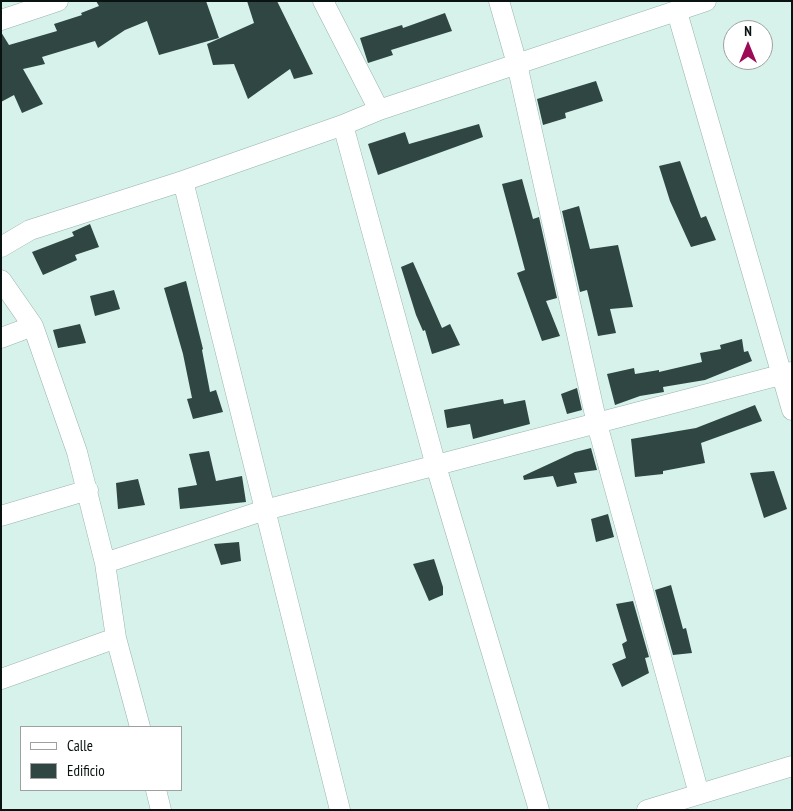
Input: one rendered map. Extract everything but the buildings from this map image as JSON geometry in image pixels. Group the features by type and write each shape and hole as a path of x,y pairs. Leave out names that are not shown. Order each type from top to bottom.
{"street":[{"path":"1,20 58,1"},
{"path":"323,1 379,110"},
{"path":"499,1 517,64 598,424 699,794"},
{"path":"1,247 30,230 184,181 343,125 379,110 706,1"},
{"path":"677,12 787,374 792,410"},
{"path":"343,125 436,466 539,810"},
{"path":"184,181 340,810"},
{"path":"1,280 33,326 78,452 105,563 116,638 140,726"},
{"path":"1,338 33,326"},
{"path":"105,563 265,510 787,374"},
{"path":"1,516 88,490"},
{"path":"1,680 116,638"},
{"path":"646,810 792,766"}]}
